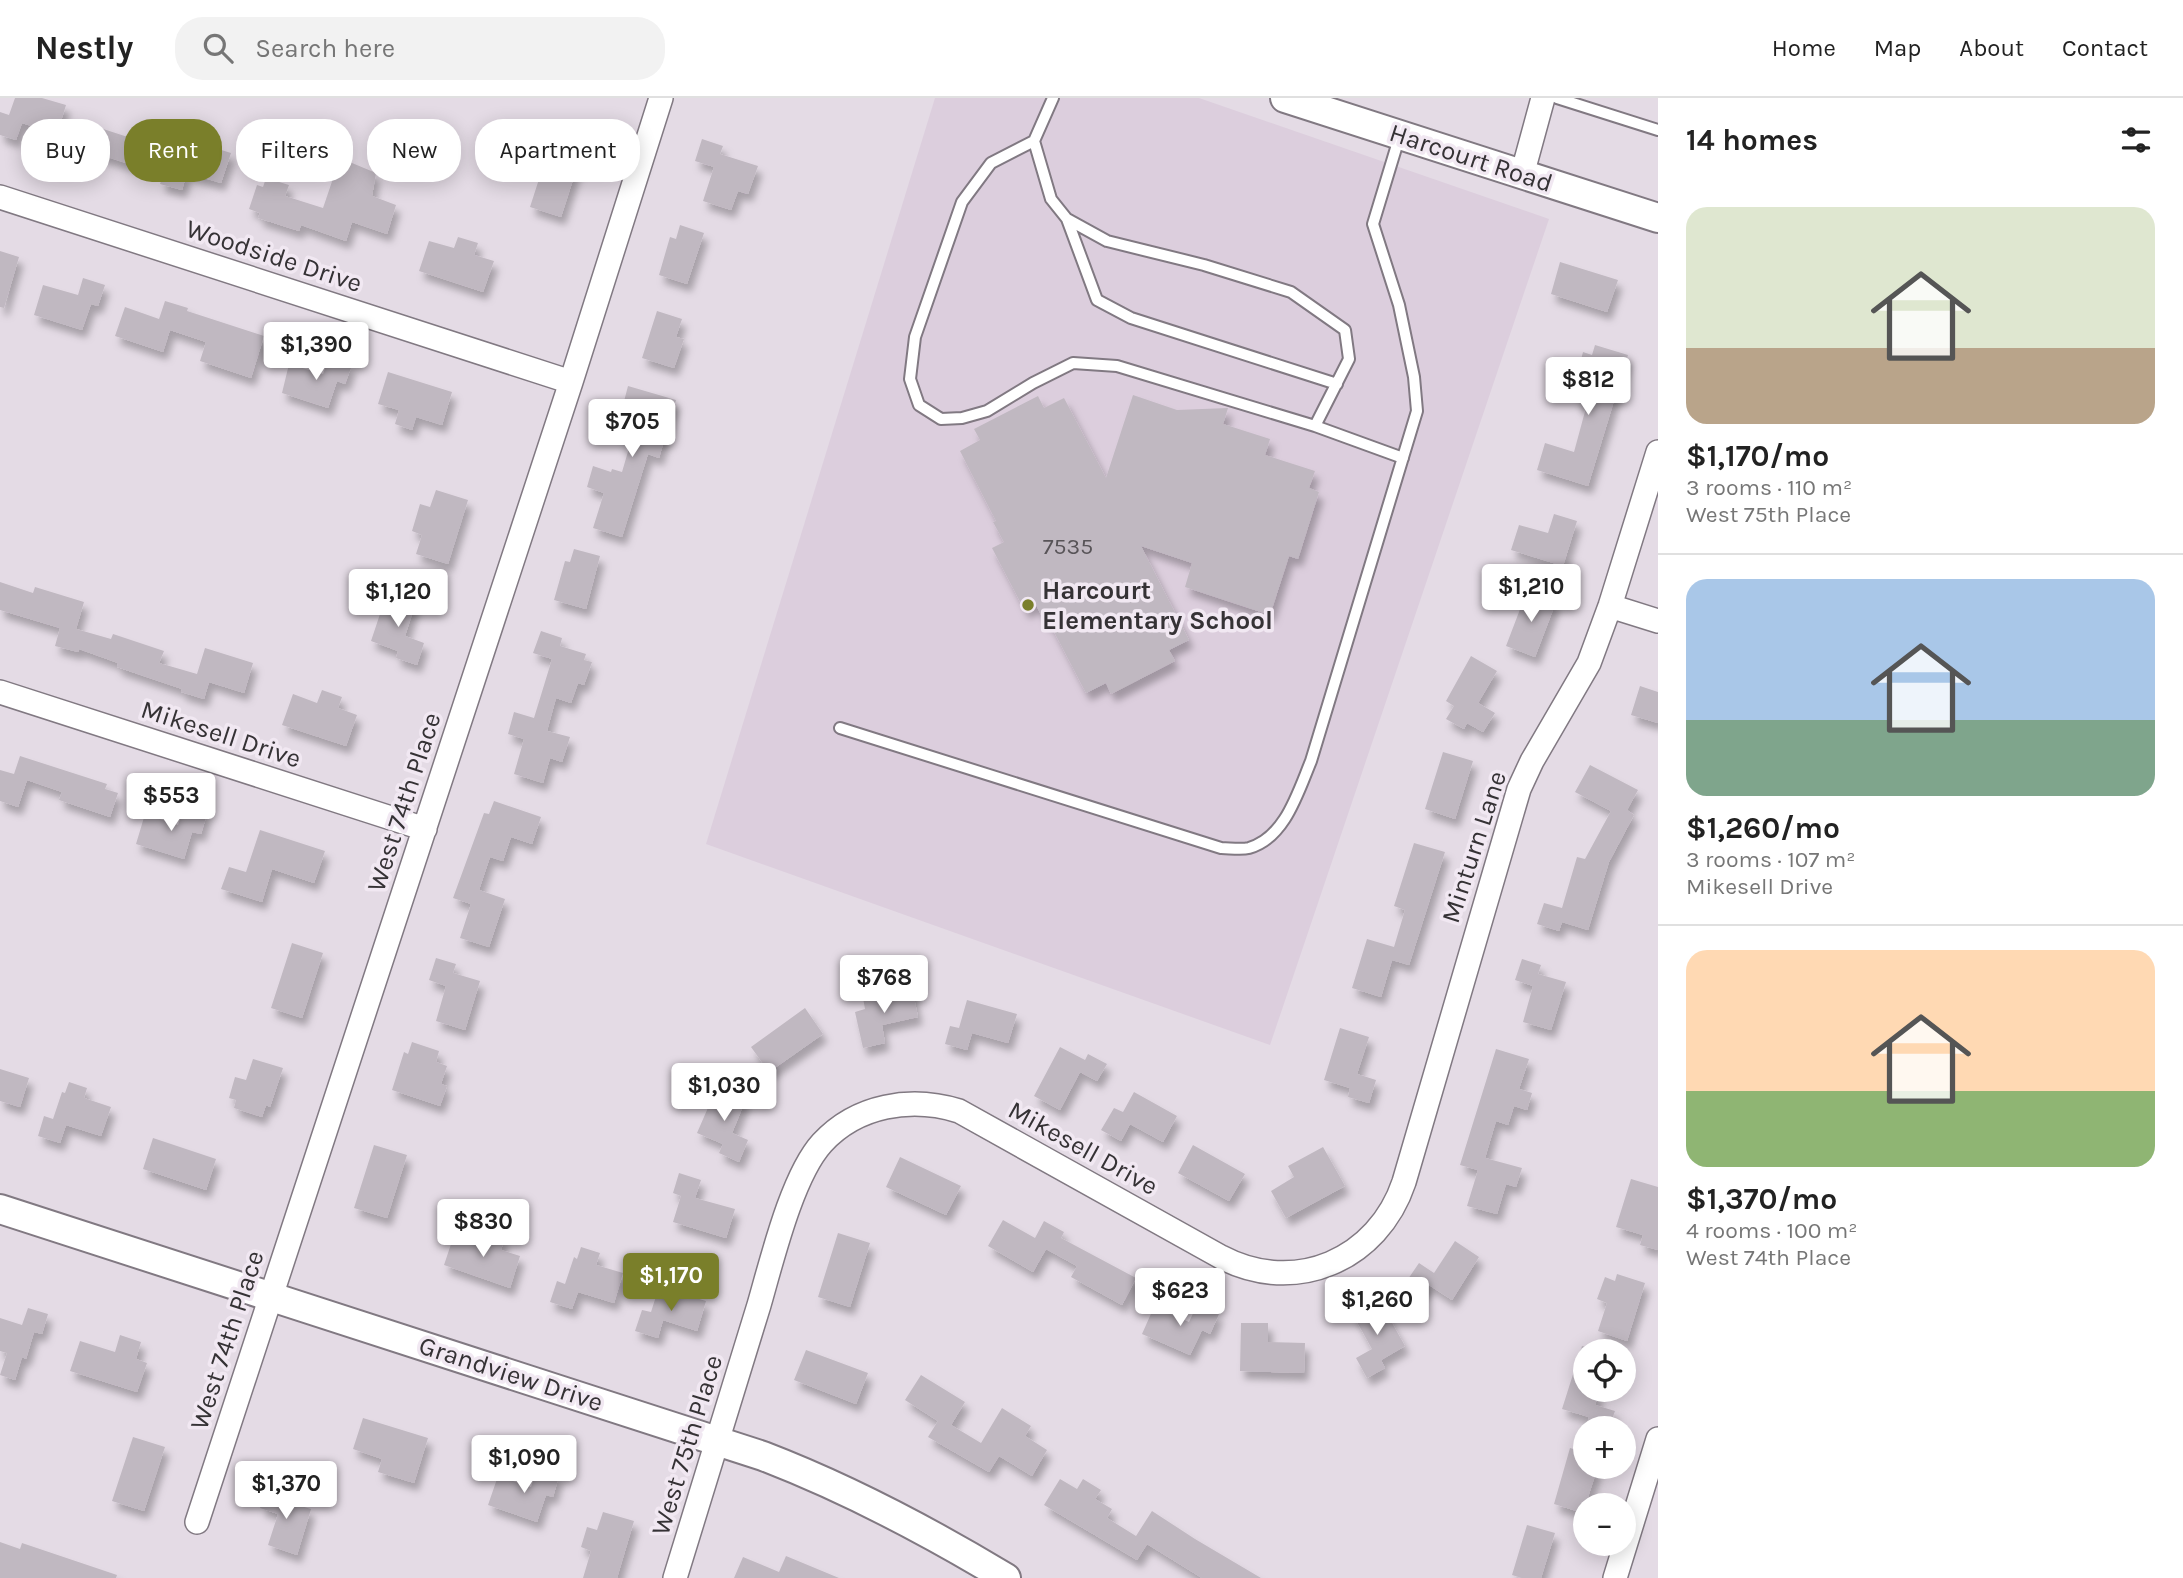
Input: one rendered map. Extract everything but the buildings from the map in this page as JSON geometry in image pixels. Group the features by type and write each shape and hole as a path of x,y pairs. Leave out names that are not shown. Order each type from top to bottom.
{"street":[{"name":"West 74th Place","path":"197,1522 571,382 661,98"},
{"path":"1522,175 1543,98"},
{"name":"Harcourt Road","path":"1303,101 1658,218"},
{"name":"Woodside Drive","path":"0,197 571,382"},
{"name":"Minturn Lane","path":"1348,1254 1377,1231 1398,1200 1519,789 1532,761 1589,663 1610,606 1658,452"},
{"path":"1610,606 1658,621"},
{"name":"Mikesell Drive","path":"0,692 425,829"},
{"name":"Mikesell Drive","path":"805,1169 829,1137 863,1114 901,1104 929,1104 959,1111 976,1119 1240,1266 1269,1272 1301,1272 1330,1264 1348,1254"},
{"name":"West 75th Place","path":"675,1578 769,1271 805,1169"},
{"name":"Grandview Drive","path":"0,1209 718,1440 862,1497 1006,1578"},
{"path":"1615,1578 1658,1439"}],"lane":[{"path":"1053,98 1034,141 991,163 962,202 915,337 910,380 919,405 941,419 962,418 987,411 1073,363 1117,366 1315,426 1403,458"},
{"path":"1557,98 1658,130"},
{"path":"840,728 1221,848 1248,848 1268,838 1289,815 1311,761 1417,411 1415,377 1399,305 1373,224 1400,135"},
{"path":"1034,141 1051,199 1067,219 1097,300 1131,318 1337,384"},
{"path":"1067,219 1107,241 1204,265 1291,292 1345,330 1349,359 1315,426"}],"shaded area":[{"path":"935,98 1199,98 1549,219 1270,1045 706,844"}],"place":[{"name":"Harcourt Elementary School","path":"1028,605"}]}
